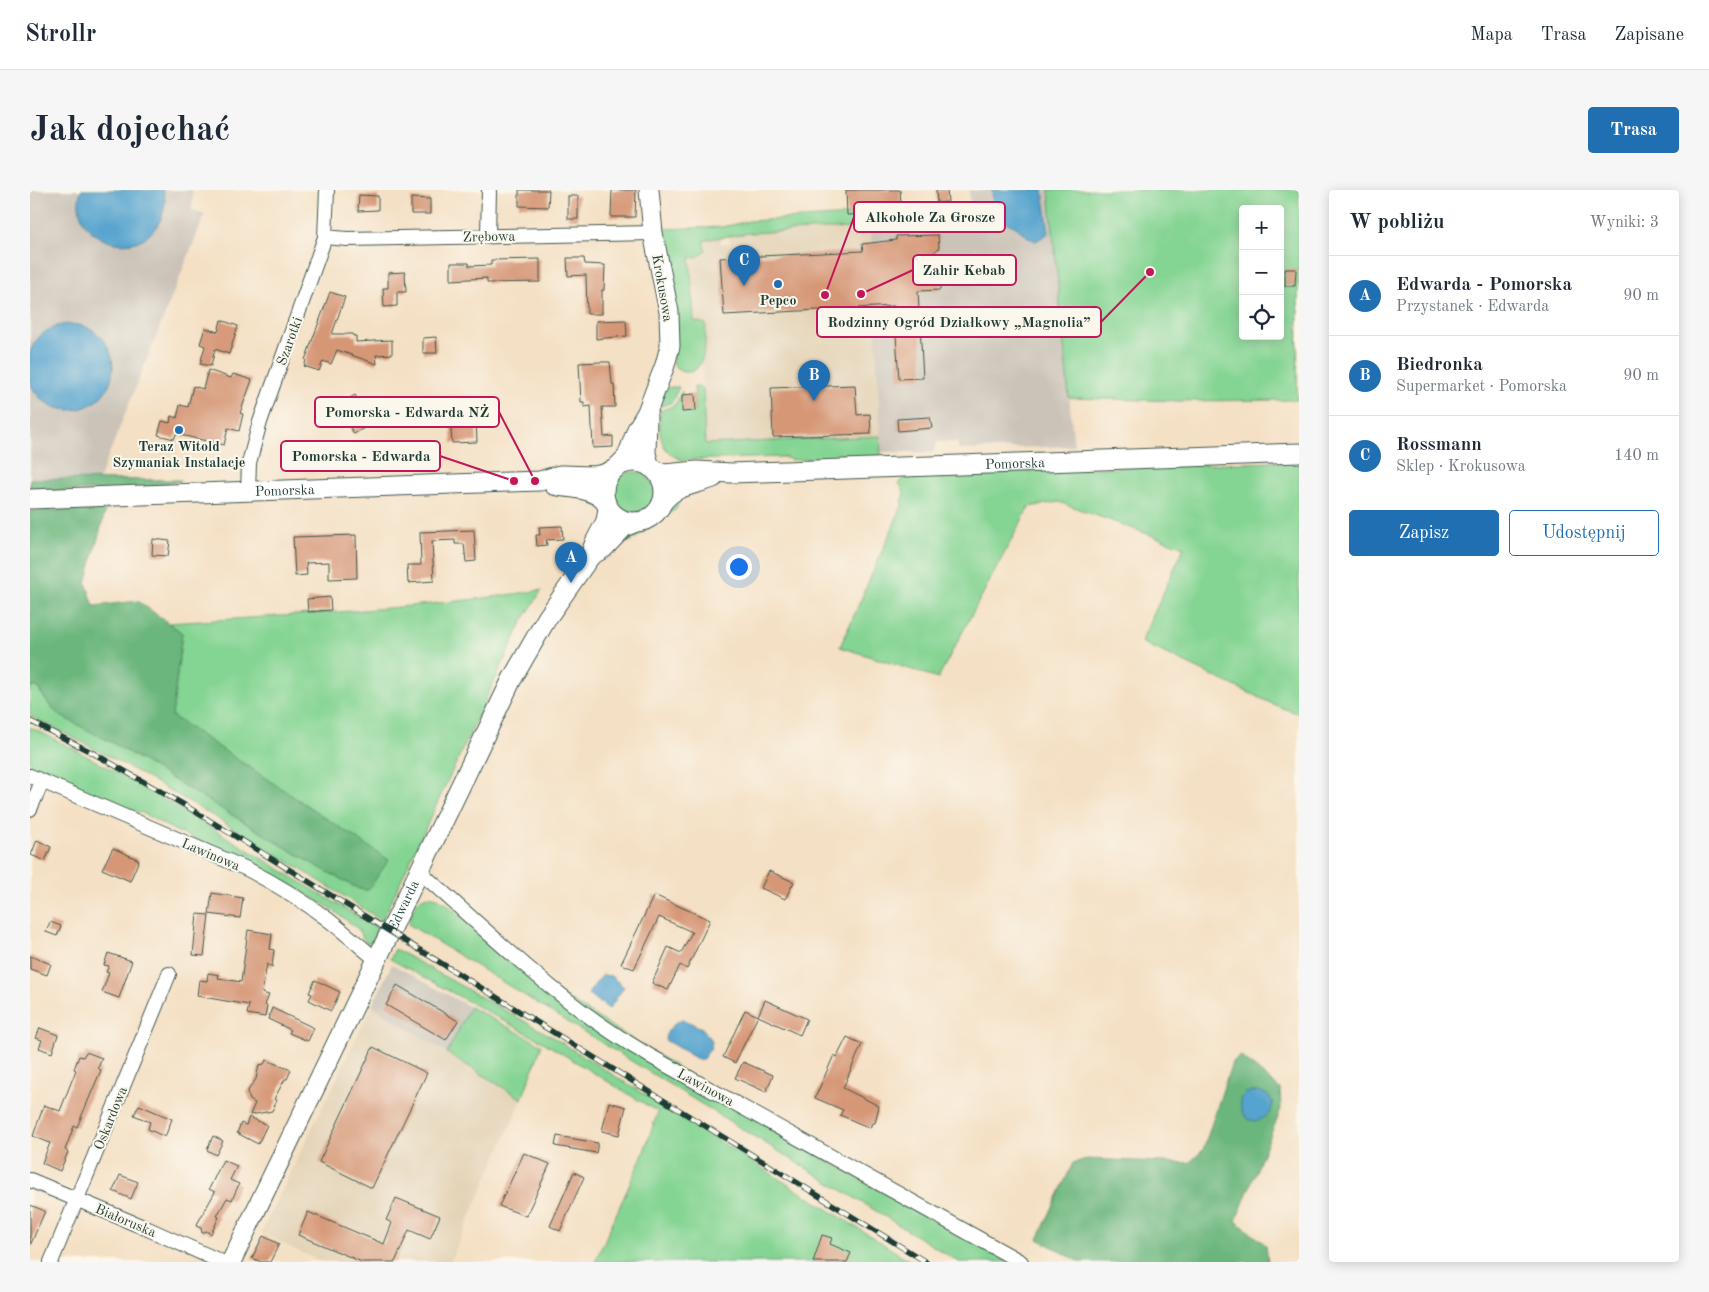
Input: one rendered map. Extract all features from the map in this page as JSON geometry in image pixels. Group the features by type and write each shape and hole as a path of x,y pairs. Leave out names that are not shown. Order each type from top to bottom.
{"street":[{"name":"Szarotki","path":"248,491 249,463 260,422 325,237 327,190"},
{"path":"488,236 489,190"},
{"name":"Krokusowa","path":"615,468 627,457 637,429 647,412 668,356 670,335 667,300 653,233 648,190"},
{"name":"Zrębowa","path":"325,237 653,233"},
{"name":"Krokusowa","path":"647,412 646,454 653,469"},
{"name":"Pomorska","path":"653,469 664,474 697,471 731,473 1299,453"},
{"path":"631,462 638,462 653,469 660,476 664,489 659,509 649,518 636,522 623,521 617,518 606,505 603,488 615,468 631,462"},
{"name":"Pomorska","path":"540,481 560,475 604,475 615,468"},
{"name":"Pomorska","path":"662,503 673,490 731,473"},
{"name":"Pomorska","path":"30,499 540,481 592,492 598,495 606,505"},
{"name":"Edwarda","path":"231,1262 512,679 548,618 589,558 606,521 606,505"},
{"name":"Edwarda","path":"589,558 604,548 624,527 636,522"},
{"path":"30,809 36,779"},
{"name":"Lawinowa","path":"36,779 269,880 326,918 376,960"},
{"name":"Lawinowa","path":"420,872 550,986 609,1031 1021,1262"},
{"name":"Oskardowa","path":"50,1262 168,974"},
{"name":"Białoruska","path":"30,1180 222,1262"}],"shaded area":[{"path":"30,190 193,190 192,210 205,214 99,479 30,479"},
{"path":"969,190 1049,190 1074,446 959,450 957,442 938,442 933,452 881,452 870,214 970,207"},
{"path":"871,227 880,436 705,444 702,358 706,324 694,321 690,258 702,242 720,237 721,244 730,243 730,236 750,233"},
{"path":"392,964 470,1007 447,1053 372,1006"},
{"path":"372,1006 522,1099 450,1262 322,1262 261,1233"}],"green space":[{"path":"1049,190 1299,190 1297,400 1180,401 1069,398"},
{"path":"870,214 871,227 750,233 709,239 703,242 706,250 698,257 690,258 694,321 706,324 705,347 701,362 697,368 684,372 677,368 673,361 658,229 722,227 749,221"},
{"path":"694,386 699,386 703,389 705,444 880,436 881,456 791,460 784,457 682,460 668,452 664,446 660,434 660,411 675,405 682,391 683,412 696,411"},
{"path":"671,387 679,387 672,402 656,408 664,390"},
{"path":"1299,461 1299,714 1277,706 1141,642 1184,547 1059,502 1029,507 938,678 840,647 902,506 904,492 899,483 904,477 946,478 1024,471"},
{"path":"638,472 645,475 651,481 654,492 653,500 645,509 638,512 630,512 623,509 615,500 614,488 617,481 626,473"},
{"path":"30,479 181,480 161,488 30,492"},
{"path":"681,498 676,509 631,541 622,540 631,529 653,523 660,517 668,504"},
{"path":"106,508 86,583 94,606 138,601 182,633 172,716 389,860 368,890 359,889 315,865 113,743 59,715 47,702 38,687 30,688 30,511"},
{"path":"542,590 523,620 382,921 333,889 189,802 95,749 30,716 30,688 36,686 59,715 113,743 315,865 359,889 367,890 388,860 172,716 182,633 169,623 403,607"},
{"path":"30,727 163,799 378,928 371,943 366,943 357,928 330,908 260,867 176,831 142,813 105,804 30,768"},
{"path":"423,897 438,898 447,904 523,971 816,1154 1009,1262 959,1262 408,924 417,903"},
{"path":"395,949 551,1036 912,1262 595,1262 643,1154 658,1112 543,1042 390,959"},
{"path":"470,1007 542,1045 522,1099 447,1053"},
{"path":"1241,1056 1280,1089 1281,1109 1236,1221 1266,1245 1268,1262 1080,1262 1038,1239 1073,1163 1087,1159 1189,1163 1203,1150 1232,1062"}],"water":[{"path":"81,190 163,190 165,200 163,213 152,232 139,241 123,244 108,241 94,234 84,222 79,208"},
{"path":"992,190 1043,190 1049,233 1036,241 1029,238 1016,227 999,219 993,204"},
{"path":"70,324 86,328 100,337 109,351 113,367 109,383 100,397 86,406 70,410 54,406 40,397 31,383 27,367 31,351 40,337 54,328"},
{"path":"603,975 611,976 624,987 609,1009 588,994"},
{"path":"682,1019 702,1028 711,1039 710,1049 704,1058 699,1060 665,1040 671,1028"},
{"path":"1258,1091 1269,1097 1272,1104 1270,1112 1264,1118 1257,1121 1249,1119 1242,1113 1240,1099 1246,1093"}],"building":[{"path":"519,190 549,190 548,207 519,206"},
{"path":"612,190 636,190 635,217 611,217"},
{"path":"846,190 900,190 901,205 890,205 890,213 847,215"},
{"path":"936,190 947,190 948,202 937,203"},
{"path":"359,195 378,196 378,210 358,211"},
{"path":"568,196 578,196 578,219 568,219"},
{"path":"411,198 430,199 430,214 411,214"},
{"path":"938,235 939,248 932,254 933,270 940,276 940,290 918,291 923,378 899,379 894,306 724,315 720,258 863,251 862,244 896,240 896,236"},
{"path":"567,258 584,258 585,264 605,265 602,314 587,314 586,275 568,276"},
{"path":"540,259 540,282 487,283 487,278 451,280 451,263 469,263 469,266 491,265 491,260"},
{"path":"1285,269 1296,269 1295,286 1285,286"},
{"path":"405,272 406,292 397,292 397,306 384,307 383,288 388,288 388,273"},
{"path":"330,292 345,297 332,334 353,334 353,336 356,336 356,342 392,340 392,354 376,355 377,364 337,350 331,364 323,361 319,371 304,366"},
{"path":"221,320 238,326 229,354 215,349 211,366 200,364 205,346 200,344 205,328 218,332"},
{"path":"626,320 627,336 596,339 596,321"},
{"path":"436,337 437,353 423,353 423,338"},
{"path":"610,362 612,384 614,384 615,407 602,407 604,437 613,436 613,447 593,448 591,406 584,407 584,402 581,402 579,363"},
{"path":"208,370 231,378 233,374 252,380 240,413 243,414 239,431 228,428 224,445 176,434 174,439 158,435 162,421 170,423 171,416 177,418 180,405 188,407 193,386 203,389"},
{"path":"855,385 857,415 870,414 871,434 773,437 771,388"},
{"path":"695,394 696,411 682,412 682,395"},
{"path":"355,395 372,423 354,434 337,406"},
{"path":"454,401 470,401 471,417 476,417 477,442 452,443 450,418 455,418"},
{"path":"930,417 932,428 898,431 897,419"},
{"path":"562,526 563,539 546,540 547,545 537,546 536,535 540,535 539,527"},
{"path":"474,530 476,561 466,562 464,544 455,544 455,540 432,541 434,581 408,583 407,565 421,565 420,532"},
{"path":"356,535 357,578 329,579 329,562 306,563 307,575 295,576 293,537"},
{"path":"153,539 170,541 168,556 152,555"},
{"path":"330,597 331,610 308,612 307,599"},
{"path":"37,840 51,847 45,861 31,855"},
{"path":"113,848 139,860 130,881 102,869"},
{"path":"769,871 794,882 785,899 761,888"},
{"path":"212,893 243,898 240,918 209,914"},
{"path":"654,895 710,920 687,969 680,965 668,990 652,983 668,947 681,953 692,932 659,917 634,969 621,964"},
{"path":"197,914 209,915 204,956 193,955"},
{"path":"50,922 61,926 57,936 46,932"},
{"path":"248,930 272,934 270,949 274,950 272,967 267,964 262,993 269,995 265,1005 267,1006 265,1017 247,1014 249,1005 197,996 199,980 207,981 208,973 219,975 218,978 241,982"},
{"path":"108,953 132,961 119,998 102,992 109,973 106,972 109,966 104,965"},
{"path":"30,956 51,964 47,975 30,969"},
{"path":"315,980 340,992 331,1011 309,1000 312,994 309,993"},
{"path":"397,985 458,1021 446,1040 386,1005"},
{"path":"765,1000 807,1019 800,1035 758,1016"},
{"path":"272,1008 314,1028 308,1041 289,1033 291,1030 268,1019"},
{"path":"745,1010 758,1016 735,1063 723,1057"},
{"path":"40,1028 58,1035 52,1053 39,1048 42,1040 36,1038"},
{"path":"847,1037 862,1044 843,1088 879,1106 875,1123 872,1123 870,1128 840,1115 843,1110 815,1098 834,1055 837,1057"},
{"path":"373,1047 427,1073 372,1188 319,1162"},
{"path":"86,1052 102,1058 98,1068 101,1070 77,1127 74,1126 65,1150 68,1152 60,1171 42,1163 50,1143 33,1136 44,1105 60,1111 76,1070 74,1069 79,1056 83,1057"},
{"path":"266,1060 291,1070 274,1099 277,1100 272,1111 250,1115 255,1103 250,1100 247,1092 256,1079 259,1065 264,1064"},
{"path":"743,1062 773,1075 766,1092 735,1078"},
{"path":"609,1102 626,1107 619,1135 602,1131"},
{"path":"139,1105 172,1119 165,1137 148,1129 150,1122 134,1115"},
{"path":"249,1117 267,1125 258,1144 237,1133 241,1123 246,1125"},
{"path":"213,1136 223,1141 216,1155 207,1150"},
{"path":"557,1136 598,1143 596,1153 555,1146"},
{"path":"524,1153 550,1164 526,1216 499,1206"},
{"path":"223,1160 237,1166 230,1180 239,1184 232,1200 227,1198 217,1216 219,1217 211,1234 206,1231 202,1233 201,1228 196,1226 215,1192 209,1189"},
{"path":"574,1172 584,1177 560,1231 550,1226"},
{"path":"120,1175 138,1182 131,1199 113,1191"},
{"path":"396,1198 440,1216 430,1239 409,1230 395,1262 362,1262 298,1235 308,1212 384,1244 392,1223 386,1220"},
{"path":"30,1205 45,1211 30,1246"},
{"path":"822,1235 832,1238 830,1244 851,1253 847,1262 813,1262"},
{"path":"263,1236 279,1244 270,1262 261,1262 252,1258"}],"railway":[{"path":"30,721 93,753 186,806 926,1262"}],"place":[{"name":"Rodzinny Ogród Działkowy „Magnolia”","path":"1150,272"},
{"name":"Pepco","path":"778,284"},
{"name":"Rossmann","path":"744,286"},
{"name":"Zahir Kebab","path":"861,294"},
{"name":"Alkohole Za Grosze","path":"825,295"},
{"name":"Biedronka","path":"814,401"},
{"name":"Teraz Witold Szymaniak Instalacje","path":"179,430"},
{"name":"Pomorska - Edwarda","path":"514,481"},
{"name":"Pomorska - Edwarda NŻ","path":"535,481"},
{"name":"Edwarda - Pomorska","path":"571,583"}]}
